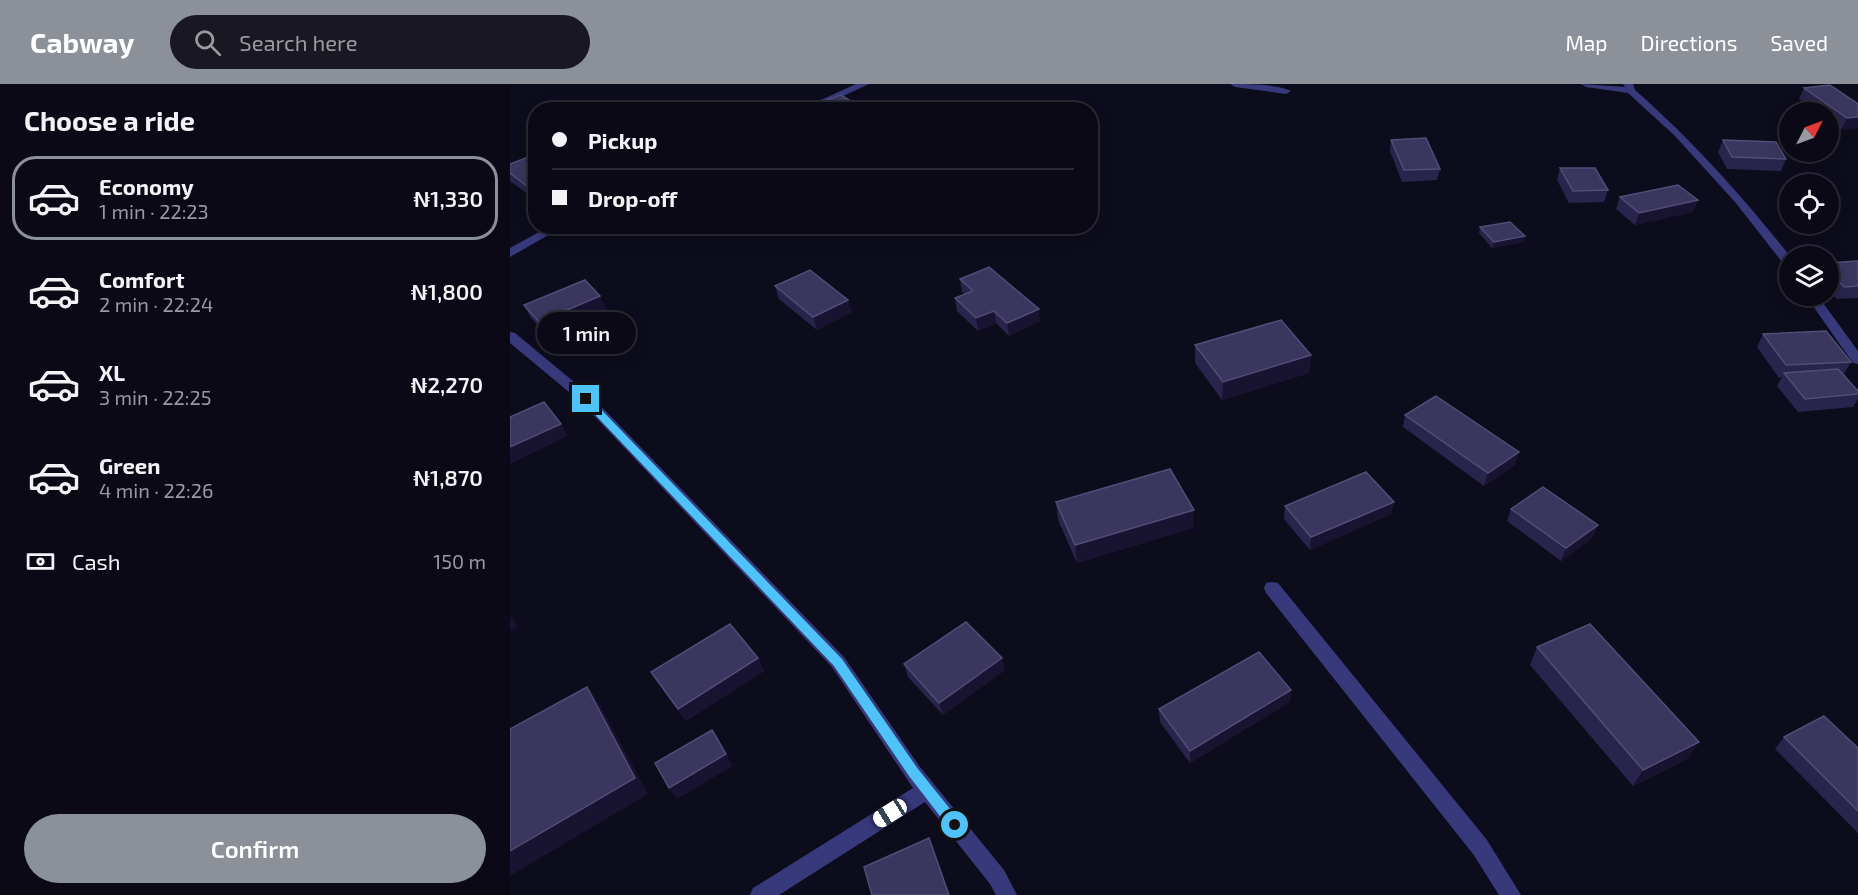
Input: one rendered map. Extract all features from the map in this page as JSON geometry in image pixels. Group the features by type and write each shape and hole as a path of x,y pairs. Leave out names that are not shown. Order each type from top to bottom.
{"street":[{"path":"822,102 864,84"},
{"path":"1235,84 1286,91"},
{"path":"1586,84 1630,88 1694,150 1739,200 1779,250"},
{"path":"510,253 544,234"},
{"path":"1819,306 1858,360"},
{"path":"510,336 586,399 838,662 927,790 997,877 1006,895"},
{"path":"1272,588 1480,847 1512,895"},
{"path":"760,895 927,790"}],"building":[{"path":"1830,85 1858,104 1858,117 1847,118 1839,112 1839,102 1824,102 1804,88"},
{"path":"841,95 852,102 821,102"},
{"path":"1426,138 1440,169 1404,170 1391,140"},
{"path":"1723,140 1776,142 1779,147 1779,159 1732,157"},
{"path":"528,157 528,187 510,173 510,164"},
{"path":"1560,168 1595,168 1608,190 1573,191"},
{"path":"1678,185 1698,200 1639,213 1620,197"},
{"path":"1510,222 1525,236 1494,242 1480,227"},
{"path":"1858,261 1858,286 1844,287 1839,282 1839,262"},
{"path":"989,267 1039,309 1007,323 994,311 976,318 955,298 973,291 960,279"},
{"path":"810,270 848,300 813,317 775,286"},
{"path":"585,280 600,296 539,322 524,305"},
{"path":"1281,320 1311,355 1223,382 1195,345"},
{"path":"1826,331 1851,362 1786,365 1763,334"},
{"path":"1838,369 1858,391 1858,394 1805,399 1784,373"},
{"path":"1436,396 1519,452 1488,473 1405,415"},
{"path":"544,402 561,424 510,447 510,417"},
{"path":"1170,469 1194,510 1075,545 1056,502"},
{"path":"1366,472 1394,502 1311,537 1285,506"},
{"path":"1543,487 1598,525 1566,548 1511,509"},
{"path":"966,622 1002,658 939,703 904,664"},
{"path":"730,624 758,658 678,709 651,672"},
{"path":"1590,624 1699,742 1643,770 1537,647"},
{"path":"1259,652 1291,690 1190,751 1159,709"},
{"path":"587,687 635,778 510,851 510,729"},
{"path":"1824,716 1858,748 1858,811 1784,737"},
{"path":"712,730 726,754 669,788 655,763"},
{"path":"929,838 949,895 872,895 864,867"}],"route":[{"path":"586,399 838,662 913,772 955,825"}]}
